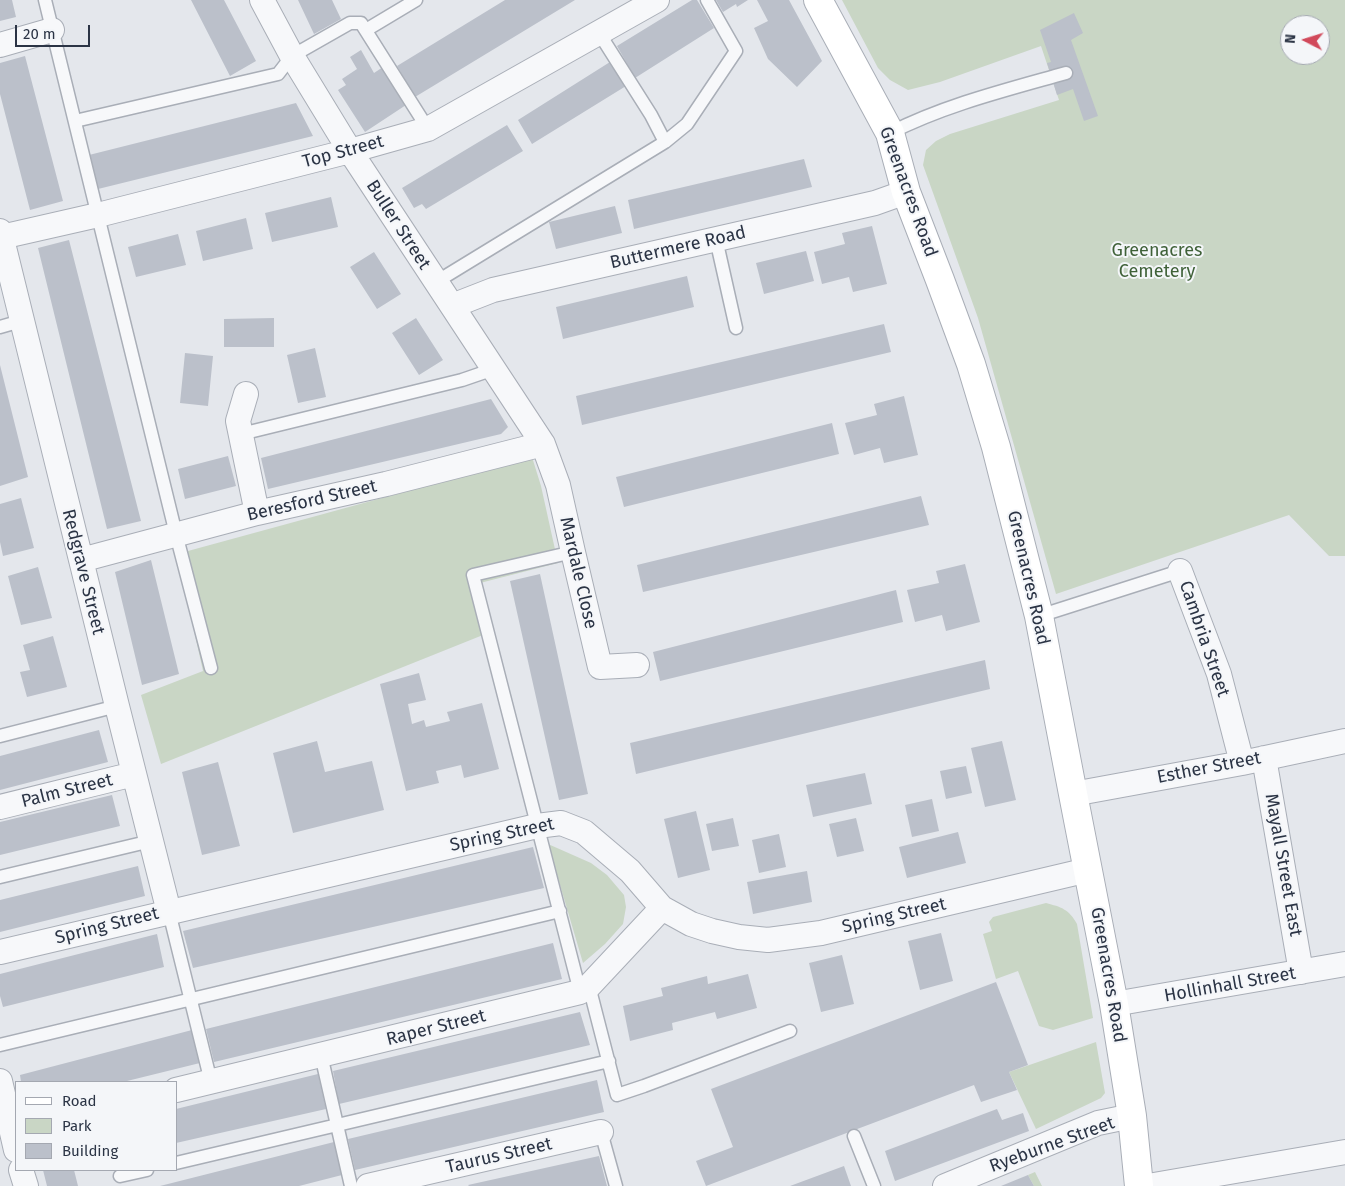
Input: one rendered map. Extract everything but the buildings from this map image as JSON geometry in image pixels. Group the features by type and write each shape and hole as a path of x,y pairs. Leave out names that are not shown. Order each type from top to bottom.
{"street":[{"name":"Buller Street","path":"262,0 292,56 350,151 543,444"},
{"name":"Top Street","path":"1,234 98,215 350,151 428,129 657,0"},
{"name":"Greenacres Road","path":"818,0 890,133 906,192 971,364 996,447 1040,616 1114,1004 1132,1116 1139,1186"},
{"path":"0,45 52,30"},
{"name":"Buttermere Road","path":"452,306 492,290 875,203 906,192"},
{"name":"Redgrave Street","path":"1,234 11,324 80,560 169,912"},
{"path":"246,394 238,421 257,513"},
{"name":"Beresford Street","path":"80,560 257,513 386,484 543,444"},
{"name":"Mardale Close","path":"543,444 558,485 600,667 637,665"},
{"name":"Cambria Street","path":"1180,571 1253,760"},
{"name":"Esther Street","path":"1073,794 1345,741"},
{"name":"Mayall Street East","path":"1253,760 1301,972"},
{"name":"Palm Street","path":"0,808 134,774"},
{"name":"Spring Street","path":"0,952 537,826 562,822 584,832 630,871 662,908 691,924 712,931 739,937 768,940 821,933 1088,870"},
{"path":"585,989 662,908"},
{"name":"Hollinhall Street","path":"1114,1004 1345,964"},
{"name":"Raper Street","path":"178,1090 585,989"},
{"path":"0,1081 15,1137"},
{"name":"Ryeburne Street","path":"944,1186 1098,1124 1132,1116"},
{"name":"Taurus Street","path":"368,1186 439,1174 601,1132"},
{"path":"1148,1186 1257,1176 1345,1152"},
{"path":"21,1171 26,1186"}],"lane":[{"path":"45,0 176,534 211,668"},
{"path":"366,30 416,0"},
{"path":"436,282 665,142 686,124 736,51 708,0"},
{"path":"75,121 278,74 292,56 350,23 362,23 428,129"},
{"path":"599,33 651,115 665,142"},
{"path":"890,133 909,123 968,101 1066,73"},
{"path":"716,239 736,328"},
{"path":"241,434 462,380 494,370"},
{"path":"573,552 473,574 560,911 609,1061 617,1095 790,1031"},
{"name":"Cambria Street","path":"1040,616 1180,571"},
{"path":"0,736 117,706"},
{"path":"0,877 151,841"},
{"path":"0,1045 560,911"},
{"path":"169,912 211,1082"},
{"path":"321,1055 352,1186"},
{"path":"178,1163 609,1061"},
{"path":"601,1132 616,1186"},
{"path":"854,1136 874,1186"},
{"path":"120,1177 143,1171"}],"green space":[{"name":"Greenacres Cemetery","path":"842,0 1345,0 1345,556 1329,556 1289,515 1056,594 978,318 923,165 926,150 936,141 950,134 1059,100 1041,46 940,82 908,90 890,80 878,68"},
{"path":"532,457 541,486 558,563 480,583 493,631 161,764 141,695 203,671 177,554"},
{"path":"548,844 591,863 607,875 624,895 626,907 623,924 605,944 583,963"},
{"path":"1046,903 1064,909 1077,924 1093,1018 1053,1030 1039,1026 1018,971 996,979 983,934 992,931 989,922 993,917"},
{"path":"1096,1042 1105,1093 1101,1098 1036,1129 1009,1072"},
{"path":"1035,1172 1042,1186 1034,1186 1028,1175"}]}
